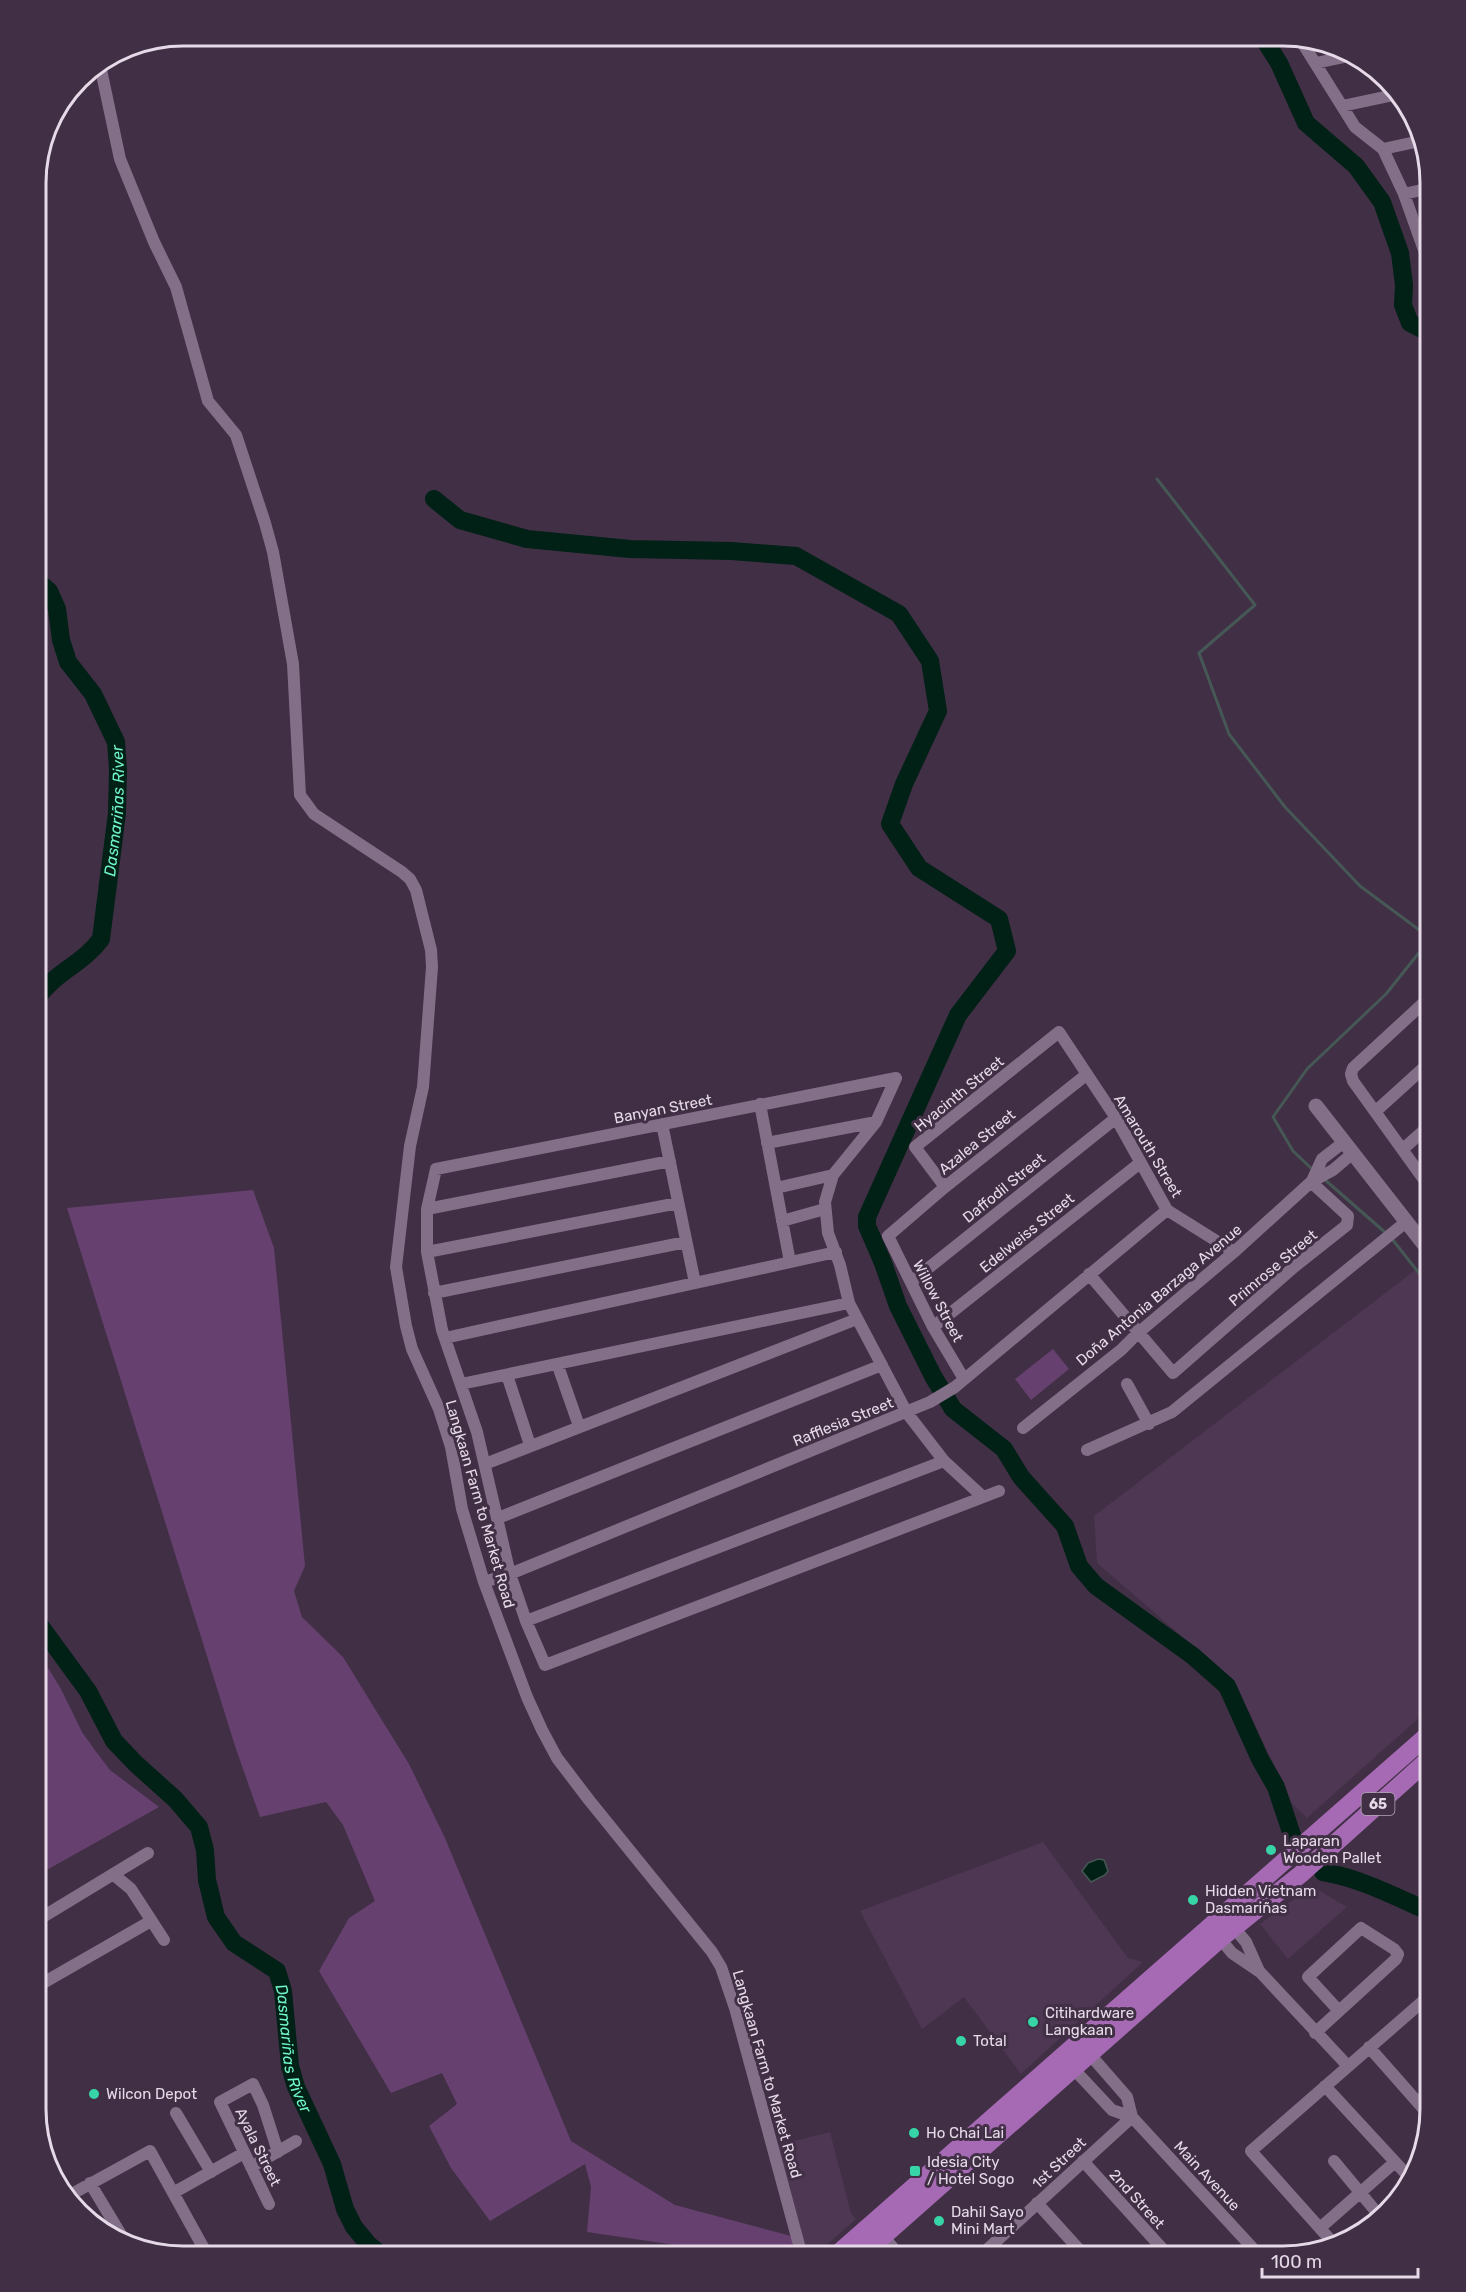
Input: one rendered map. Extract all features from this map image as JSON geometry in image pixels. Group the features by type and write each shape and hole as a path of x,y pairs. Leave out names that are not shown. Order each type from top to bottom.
{"main road":[{"name":"65","path":"874,2244 1068,2062 1222,1928 1287,1857 1420,1742"},
{"name":"65","path":"1222,1928 1301,1874 1420,1767"}],"street":[{"path":"1306,49 1355,127 1383,149 1420,230"},
{"path":"1316,63 1337,59"},
{"name":"Langkaan Farm to Market Road","path":"102,75 120,159 154,242 176,287 208,402 236,435 273,552 293,664 300,795 314,814 402,872 416,890 431,950 432,968 423,1087 410,1146 396,1267 412,1349 439,1409 451,1447 462,1509 484,1582 527,1697 557,1758 712,1952 721,1967 735,2007 799,2246"},
{"path":"1342,105 1387,96"},
{"path":"1383,149 1413,143"},
{"path":"1404,194 1420,190"},
{"path":"1420,1007 1353,1068 1351,1074 1353,1081 1420,1174"},
{"name":"Amarouth Street","path":"1059,1032 1116,1118 1167,1210 1234,1252"},
{"name":"Hyacinth Street","path":"945,1187 915,1147 1059,1032"},
{"path":"1376,1111 1420,1071"},
{"name":"Azalea Street","path":"888,1236 945,1187 1086,1075"},
{"name":"Banyan Street","path":"427,1209 436,1169 896,1078 876,1122"},
{"path":"760,1104 790,1262"},
{"path":"1316,1106 1420,1238"},
{"name":"Daffodil Street","path":"911,1282 1116,1118"},
{"path":"767,1143 876,1122"},
{"path":"876,1122 834,1175 829,1186 825,1209 828,1233 836,1252 849,1303 907,1413 944,1461 983,1497"},
{"path":"662,1124 695,1283"},
{"path":"1403,1149 1420,1134"},
{"name":"Doña Antonia Barzaga Avenue","path":"1023,1428 1121,1350 1311,1182 1333,1170 1349,1148"},
{"path":"670,1161 427,1209 427,1252 444,1338 477,1432 510,1574 526,1621 545,1665 999,1491"},
{"name":"Edelweiss Street","path":"933,1327 1140,1163"},
{"path":"776,1188 834,1175"},
{"name":"Primrose Street","path":"1138,1333 1173,1373 1347,1225 1348,1216 1343,1210 1311,1182"},
{"path":"427,1252 678,1203"},
{"path":"782,1221 825,1209"},
{"name":"Rafflesia Street","path":"484,1582 510,1574 930,1402 959,1383 1167,1210"},
{"path":"1087,1450 1172,1412 1406,1222"},
{"name":"Willow Street","path":"888,1236 959,1383"},
{"path":"434,1293 686,1242"},
{"path":"444,1338 836,1252"},
{"path":"1089,1274 1138,1333"},
{"path":"461,1384 558,1366 849,1303"},
{"path":"485,1464 857,1319"},
{"path":"498,1518 882,1365"},
{"path":"558,1366 579,1426"},
{"path":"507,1375 530,1445"},
{"path":"1127,1384 1149,1424"},
{"path":"526,1621 944,1461"},
{"path":"46,1915 148,1852"},
{"path":"114,1875 131,1889 164,1940"},
{"path":"46,1981 151,1921"},
{"path":"1222,1928 1233,1953 1260,1972 1347,2065"},
{"path":"1315,2033 1396,1959 1398,1954 1361,1928 1308,1977 1339,2011"},
{"path":"1328,2237 1251,2151 1420,2004"},
{"path":"1369,2047 1420,2105"},
{"name":"Main Avenue","path":"1084,2048 1127,2097 1132,2117"},
{"name":"Main Avenue","path":"1068,2062 1112,2110 1132,2117 1251,2246"},
{"path":"1092,2089 1108,2075"},
{"name":"Ayala Street","path":"269,2204 220,2102 253,2084 263,2105 278,2152"},
{"path":"1325,2086 1404,2171"},
{"path":"176,2114 211,2172"},
{"name":"1st Street","path":"992,2245 1132,2117"},
{"path":"251,2168 296,2142"},
{"path":"76,2192 150,2151 202,2245"},
{"path":"173,2193 244,2153"},
{"path":"1334,2161 1374,2210"},
{"name":"2nd Street","path":"1083,2162 1160,2246"},
{"path":"1320,2228 1395,2162"},
{"path":"90,2183 116,2227"},
{"path":"1037,2203 1076,2246"}],"shaded area":[{"path":"253,1190 274,1248 305,1566 294,1591 302,1617 343,1657 409,1764 445,1838 571,2141 675,2205 791,2236 793,2246 678,2245 587,2232 591,2187 585,2164 490,2221 451,2168 429,2126 457,2104 442,2073 391,2093 319,1971 349,1918 375,1901 343,1825 326,1802 260,1817 236,1749 67,1208"},
{"path":"1420,1267 1420,1717 1307,1818 1292,1803 1234,1681 1097,1563 1094,1516"},
{"path":"1053,1349 1069,1369 1031,1400 1015,1379"},
{"path":"46,1665 82,1732 110,1770 159,1807 46,1870"},
{"path":"1043,1842 1128,1958 1143,1962 1021,2074 964,1997 922,2029 860,1911"},
{"path":"1098,1859 1104,1860 1108,1871 1091,1882 1082,1871 1088,1863"},
{"path":"1312,1886 1347,1907 1288,1959 1260,1924"},
{"path":"830,2132 851,2213 856,2219 826,2246 805,2246 778,2145"}],"waterway":[{"path":"1269,47 1279,63 1306,123 1356,166 1382,202 1400,253 1404,285 1403,305 1410,323 1420,328"},
{"path":"1157,479 1255,605 1199,653 1229,734 1285,807 1360,886 1420,931"},
{"path":"434,499 460,520 527,539 630,549 731,551 796,556 899,614 930,661 938,711 904,784 890,824 919,868 999,919 1007,951 958,1015 867,1217 867,1226 898,1306 933,1376 953,1409 1004,1449 1021,1477 1065,1526 1079,1566 1096,1586 1193,1656 1227,1686 1260,1759 1276,1787 1292,1835"},
{"name":"Dasmariñas River","path":"47,589 57,609 61,640 68,662 93,694 116,742 118,769 117,813 101,939 94,948 47,987"},
{"path":"1312,1169 1293,1151 1273,1117 1307,1069 1386,994 1420,952"},
{"path":"1324,1179 1387,1234"},
{"path":"1392,1239 1420,1274"},
{"name":"Dasmariñas River","path":"46,1634 88,1691 114,1741 175,1799 199,1827 205,1850 207,1880 216,1917 234,1943 277,1971 283,1991 290,2066 296,2087 332,2164 345,2209 354,2227 369,2245"},
{"path":"1323,1872 1364,1883 1420,1907"}],"place":[{"name":"Laparan Wooden Pallet","path":"1271,1850"},
{"name":"Hidden Vietnam Dasmariñas","path":"1193,1900"},
{"name":"Citihardware Langkaan","path":"1033,2022"},
{"name":"Total","path":"961,2041"},
{"name":"Wilcon Depot","path":"94,2094"},
{"name":"Ho Chai Lai","path":"914,2133"},
{"name":"Idesia City / Hotel Sogo","path":"915,2171"},
{"name":"Dahil Sayo Mini Mart","path":"939,2221"}]}
